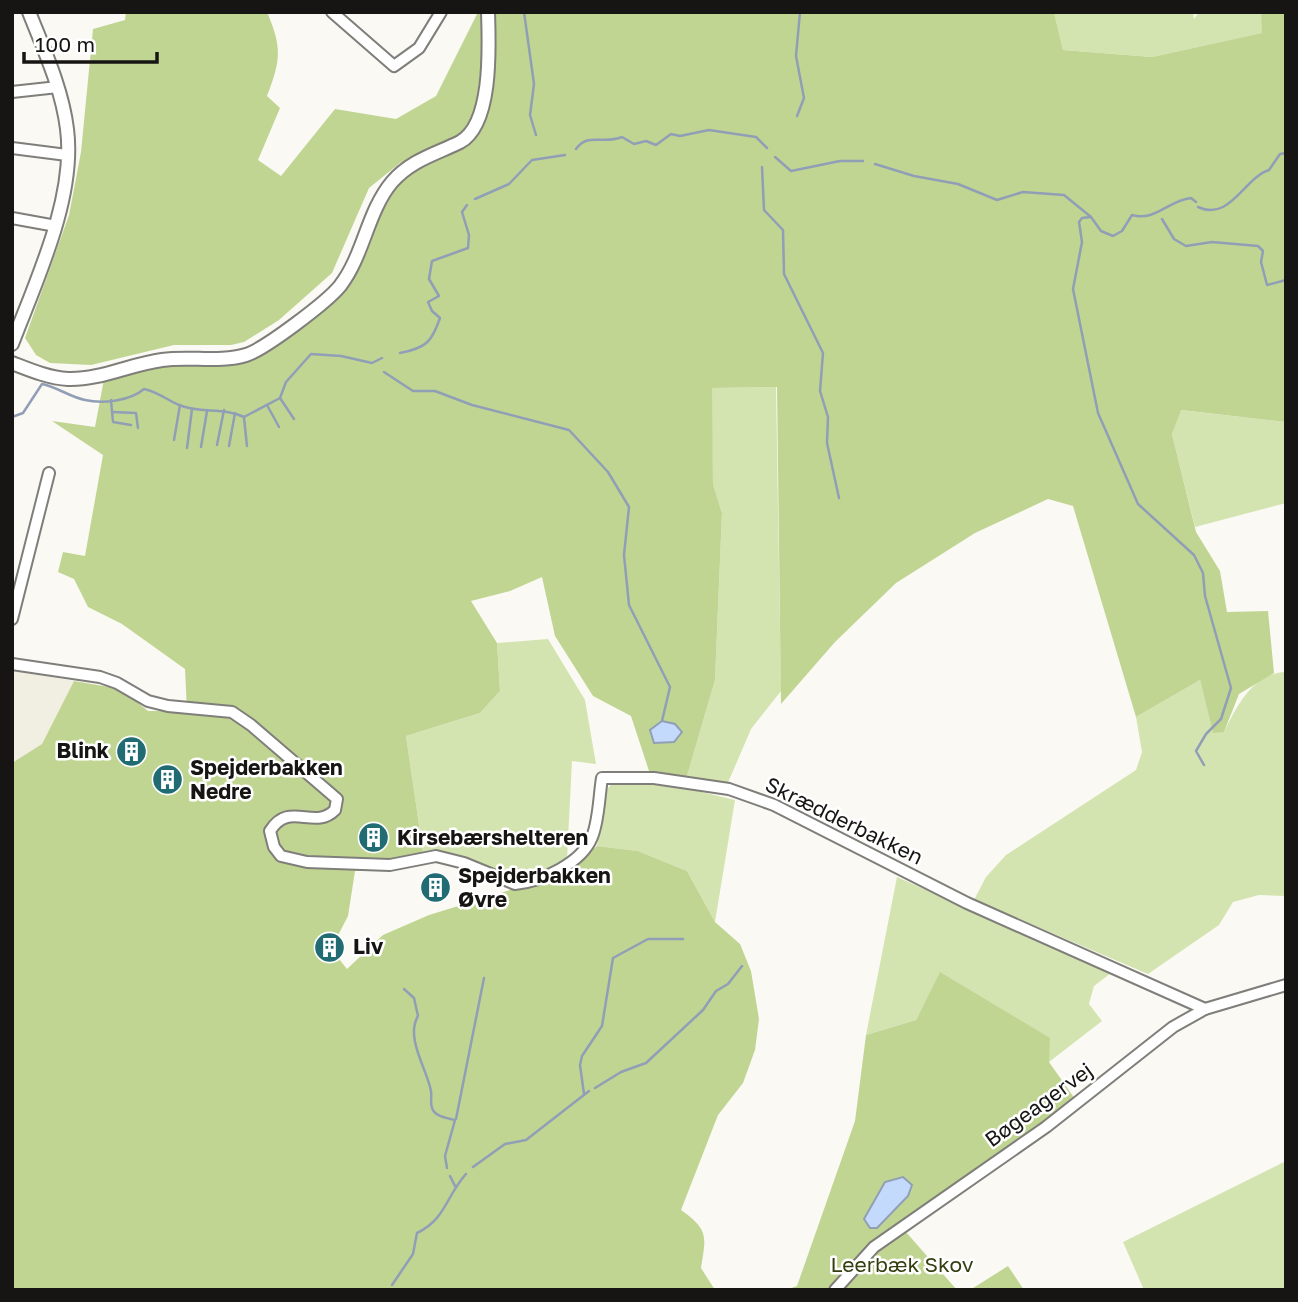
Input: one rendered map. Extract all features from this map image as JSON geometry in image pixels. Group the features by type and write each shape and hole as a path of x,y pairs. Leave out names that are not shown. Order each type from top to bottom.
{"street":[{"path":"13,339 55,226 64,193 67,155 68,132 58,87 29,12"},
{"path":"332,12 394,66 419,48 441,12"},
{"path":"12,363 43,375 68,379 160,360 239,356 264,346 338,288 349,273 379,202 393,181 413,164 468,137 475,128 481,114 487,69 488,12"},
{"path":"12,92 58,87"},
{"path":"12,148 67,155"},
{"path":"12,218 55,226"},
{"path":"12,619 49,473"},
{"name":"Skrædderbakken","path":"12,664 100,677 117,683 148,701 224,710 251,725 337,799 335,810 321,818 288,816 277,819 270,831 274,847 281,856 307,862 390,865 436,856 464,863 515,884 524,883 552,873 586,850 593,836 602,778 654,778 729,789 774,805 967,903 1205,1009"},
{"name":"Bøgeagervej","path":"835,1290 874,1247 1046,1127 1173,1027 1205,1009 1286,985"}],"shaded area":[{"path":"12,669 74,681 42,744 12,763"}],"green space":[{"path":"126,12 267,12 278,54 267,96 280,108 258,160 281,176 335,109 396,119 436,96 478,12 482,12 482,58 475,113 468,128 451,140 400,163 369,188 332,273 279,320 244,342 231,345 174,345 91,365 50,363 36,355 25,338 69,215 81,152 93,29 125,20"},
{"path":"494,12 1054,12 1063,50 1152,57 1262,33 1261,12 1286,12 1286,422 1181,410 1172,434 1196,532 1220,571 1227,612 1268,611 1274,673 1239,694 1224,732 1213,733 1200,680 1136,717 1073,506 1048,499 975,533 896,583 835,642 781,704 777,387 712,388 713,485 722,513 715,680 687,776 650,774 631,716 593,696 555,636 542,577 510,591 471,601 497,643 500,691 480,713 406,736 423,852 389,868 355,871 348,916 331,949 347,969 383,935 429,915 558,875 597,846 638,851 687,871 715,922 740,944 751,971 759,1019 755,1050 743,1083 718,1115 681,1210 701,1229 704,1248 701,1268 715,1290 12,1290 12,763 42,744 74,681 121,689 148,711 187,711 185,669 122,624 88,607 74,579 58,572 63,552 85,556 103,455 52,421 95,427 104,379 159,366 247,359 338,296 385,202 404,177 477,135 482,126"},
{"path":"1054,12 1193,12 1194,19 1199,12 1261,12 1263,33 1152,57 1063,50"},
{"path":"776,387 781,691 751,729 727,785 687,776 715,680 722,513 713,486 711,388"},
{"path":"1180,410 1286,422 1286,503 1195,527 1172,434"},
{"path":"548,639 585,700 596,764 572,761 567,860 522,879 432,850 423,852 406,736 480,713 500,691 497,643"},
{"path":"1286,672 1286,896 1259,895 1233,902 1219,925 1148,974 974,900 986,877 1006,855 1136,770 1142,752 1136,717 1200,680 1213,732 1224,732 1241,702 1255,685 1264,678"},
{"path":"615,781 676,786 735,800 715,922 687,871 638,851 597,846 602,802"},
{"path":"897,877 1111,973 1094,986 1089,1004 1102,1021 1049,1062 940,973 916,1020 866,1035"},
{"path":"940,972 1050,1038 1049,1062 1075,1099 871,1244 827,1290 786,1290 797,1286 855,1121 866,1035 916,1020"},
{"path":"1286,1161 1286,1290 1144,1290 1123,1242"},
{"name":"Leerbæk Skov","path":"905,1231 957,1290 842,1290 877,1252"},
{"name":"Leerbæk Skov","path":"1008,1266 1024,1290 970,1290"}],"water":[{"path":"662,721 675,724 682,732 674,742 654,743 650,730"},
{"path":"903,1177 912,1185 908,1196 877,1228 870,1228 864,1219 885,1182"}],"waterway":[{"path":"524,12 534,84 530,115 536,135"},
{"path":"797,116 804,98 796,56 800,12"},
{"path":"576,149 585,141 622,137 634,144 646,141 656,145 671,134 680,136 709,130 756,137 767,148"},
{"path":"1198,207 1209,210 1228,204 1252,181 1269,170 1280,154 1286,153"},
{"path":"475,199 509,184 532,160 565,155"},
{"path":"775,157 791,171 840,161 863,161"},
{"path":"875,164 914,176 958,184 997,200 1023,192 1064,195 1091,217 1101,231 1113,236 1122,231 1132,215 1148,216 1176,202 1191,198 1196,202"},
{"path":"762,167 764,210 783,230 784,274 823,353 820,391 828,417 827,443 839,498"},
{"path":"400,353 422,346 434,332 440,318 432,311 428,302 439,296 429,279 432,261 468,248 469,235 462,212 467,205"},
{"path":"1091,217 1082,218 1079,222 1082,242 1073,289 1098,413 1138,504 1194,555 1203,573 1205,596 1231,688 1221,719 1206,734 1196,751 1204,765"},
{"path":"1162,219 1174,239 1186,246 1212,242 1258,246 1263,251 1261,262 1267,285 1286,280"},
{"path":"12,417 23,413 42,384 79,399 100,402 124,399 144,389 187,408 228,412 244,417 280,398 286,382 311,354 341,356 372,363 382,358"},
{"path":"384,372 413,391 435,391 472,405 569,430 608,472 629,507 624,555 629,605 670,687 662,721"},
{"path":"280,398 294,419"},
{"path":"111,400 113,422 131,425"},
{"path":"174,440 180,405"},
{"path":"267,405 279,427"},
{"path":"187,448 192,409"},
{"path":"217,445 224,410"},
{"path":"201,447 207,411"},
{"path":"112,412 136,413 138,428"},
{"path":"229,446 235,413"},
{"path":"244,418 247,446"},
{"path":"584,1094 580,1065 582,1056 602,1026 613,958 648,939 683,939"},
{"path":"595,1088 621,1072 646,1063 703,1010 716,991 728,984 742,966"},
{"path":"456,1119 484,978"},
{"path":"404,989 414,998 418,1016 415,1044 429,1082 432,1108 439,1115 455,1120 445,1156 447,1168"},
{"path":"473,1167 505,1144 526,1140 589,1091"},
{"path":"392,1285 413,1254 417,1233 440,1214 466,1174"},
{"path":"450,1176 455,1186"}],"place":[{"name":"Blink","path":"132,751"},
{"name":"Spejderbakken Nedre","path":"167,780"},
{"name":"Kirsebærshelteren","path":"374,838"},
{"name":"Spejderbakken Øvre","path":"435,888"},
{"name":"Liv","path":"330,947"}]}
